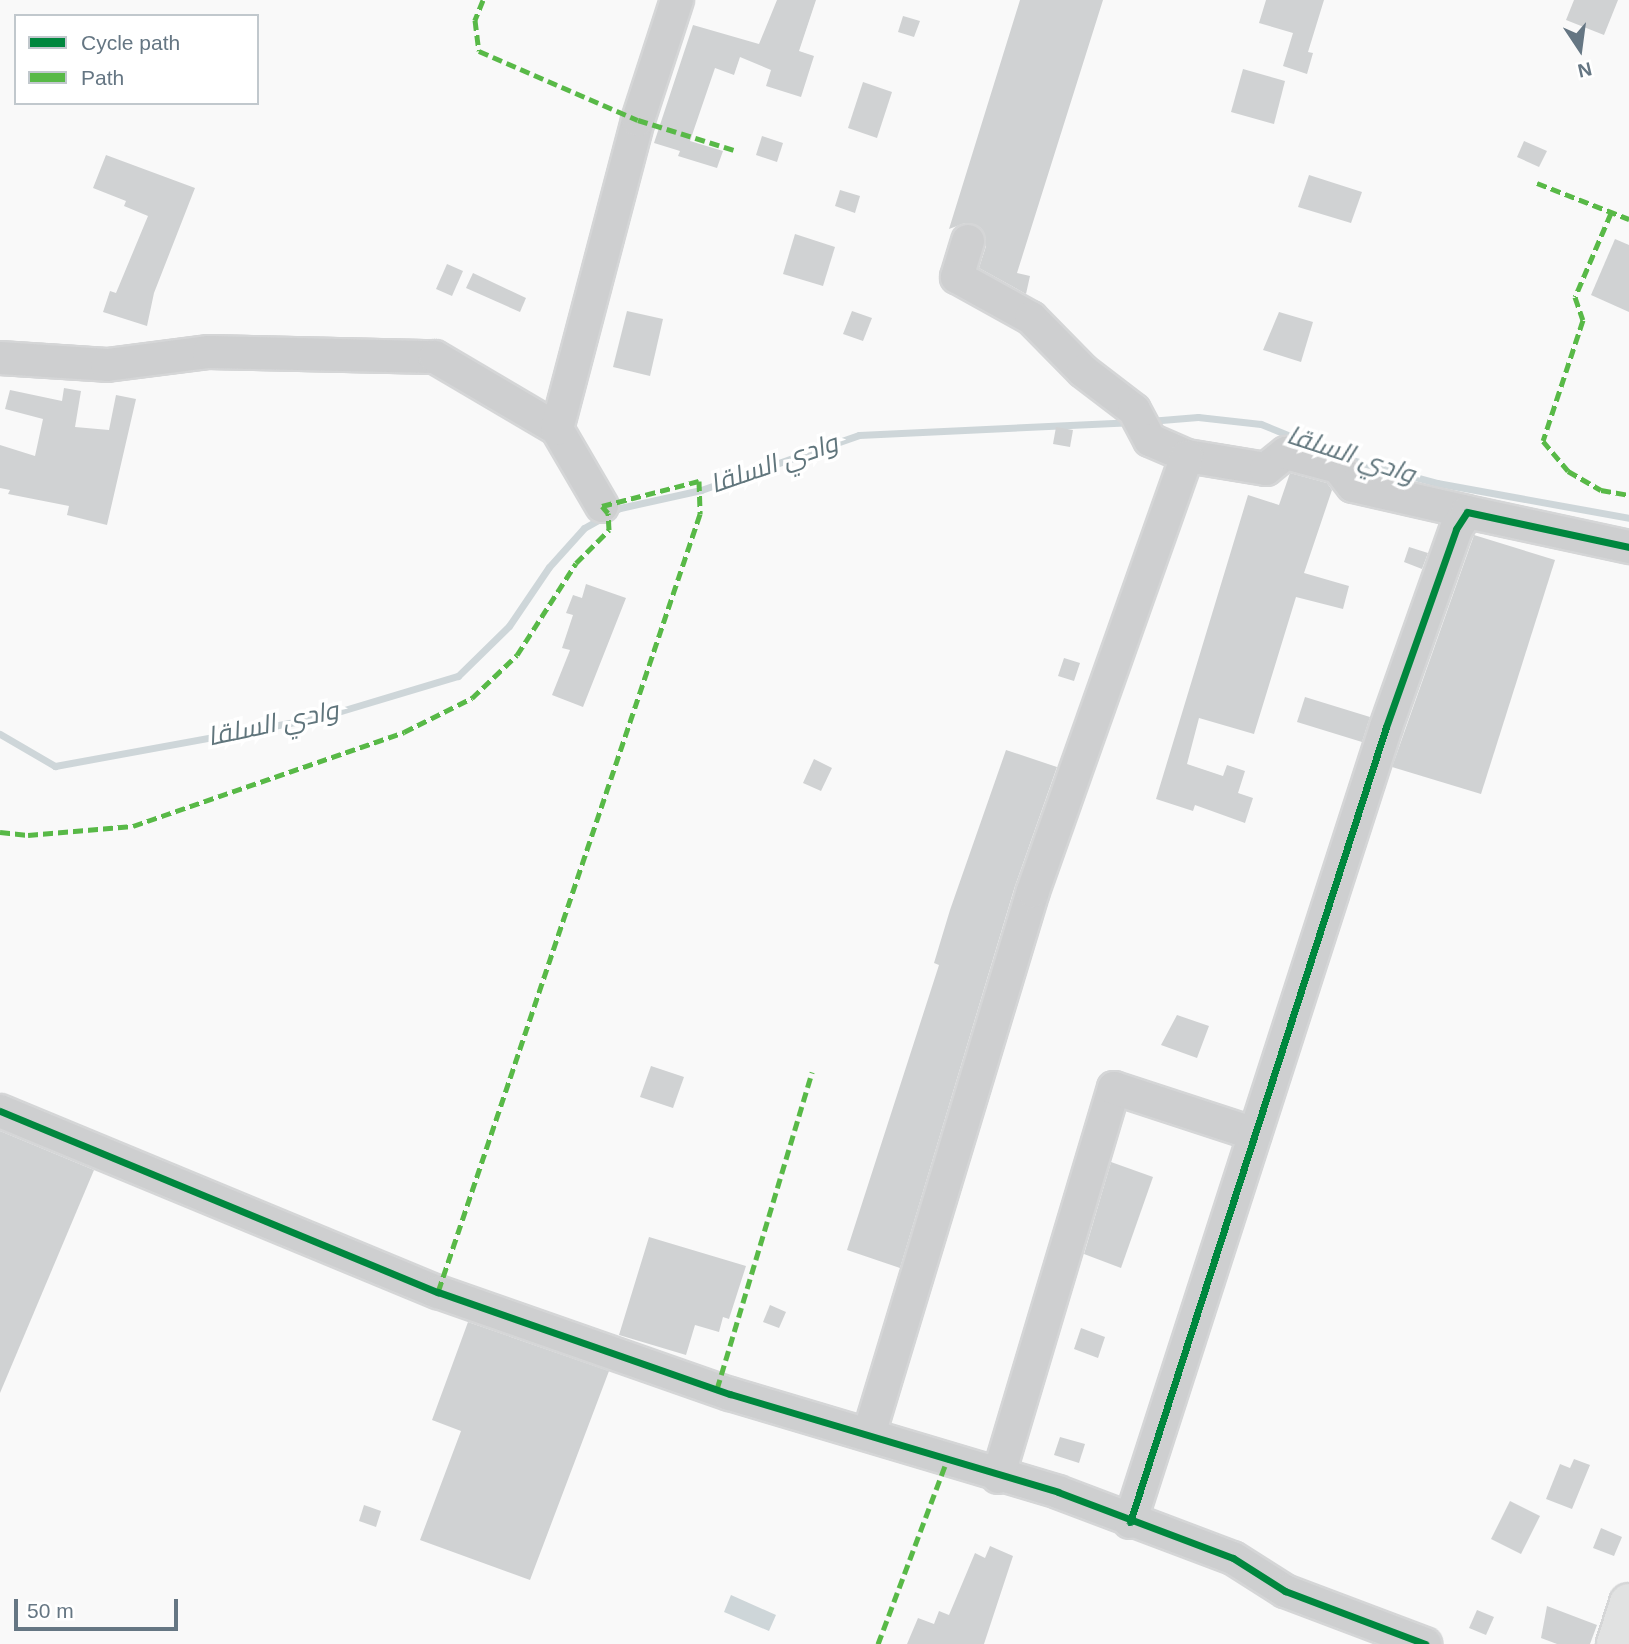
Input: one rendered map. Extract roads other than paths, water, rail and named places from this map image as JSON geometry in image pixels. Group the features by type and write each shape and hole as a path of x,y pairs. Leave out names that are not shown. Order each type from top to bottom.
{"main road":[{"path":"1616,1644 1629,1603"}],"street":[{"path":"557,429 638,120 677,0"},
{"path":"968,241 957,277 1031,318 1083,371 1133,411 1150,440 1187,456 1266,469 1286,453 1338,467 1353,486 1629,547"},
{"path":"0,358 107,365 209,352 435,357 557,429 601,506"},
{"path":"869,1434 1033,891 1187,456"},
{"path":"1130,1521 1385,727 1456,529 1467,512"},
{"path":"998,1477 1114,1088 1255,1134"},
{"path":"0,1111 438,1292 730,1394 869,1434 998,1477 1058,1492 1233,1558 1285,1591 1425,1644"}],"waterway":[{"name":"وادي السلقا","path":"1149,421 1198,417 1261,424 1307,443"},
{"name":"وادي السلقا","path":"0,734 55,766 321,717 458,676 509,626 549,567 584,528 620,508 701,490 859,435 1130,422"},
{"name":"وادي السلقا","path":"1344,458 1437,483 1629,518"}]}
